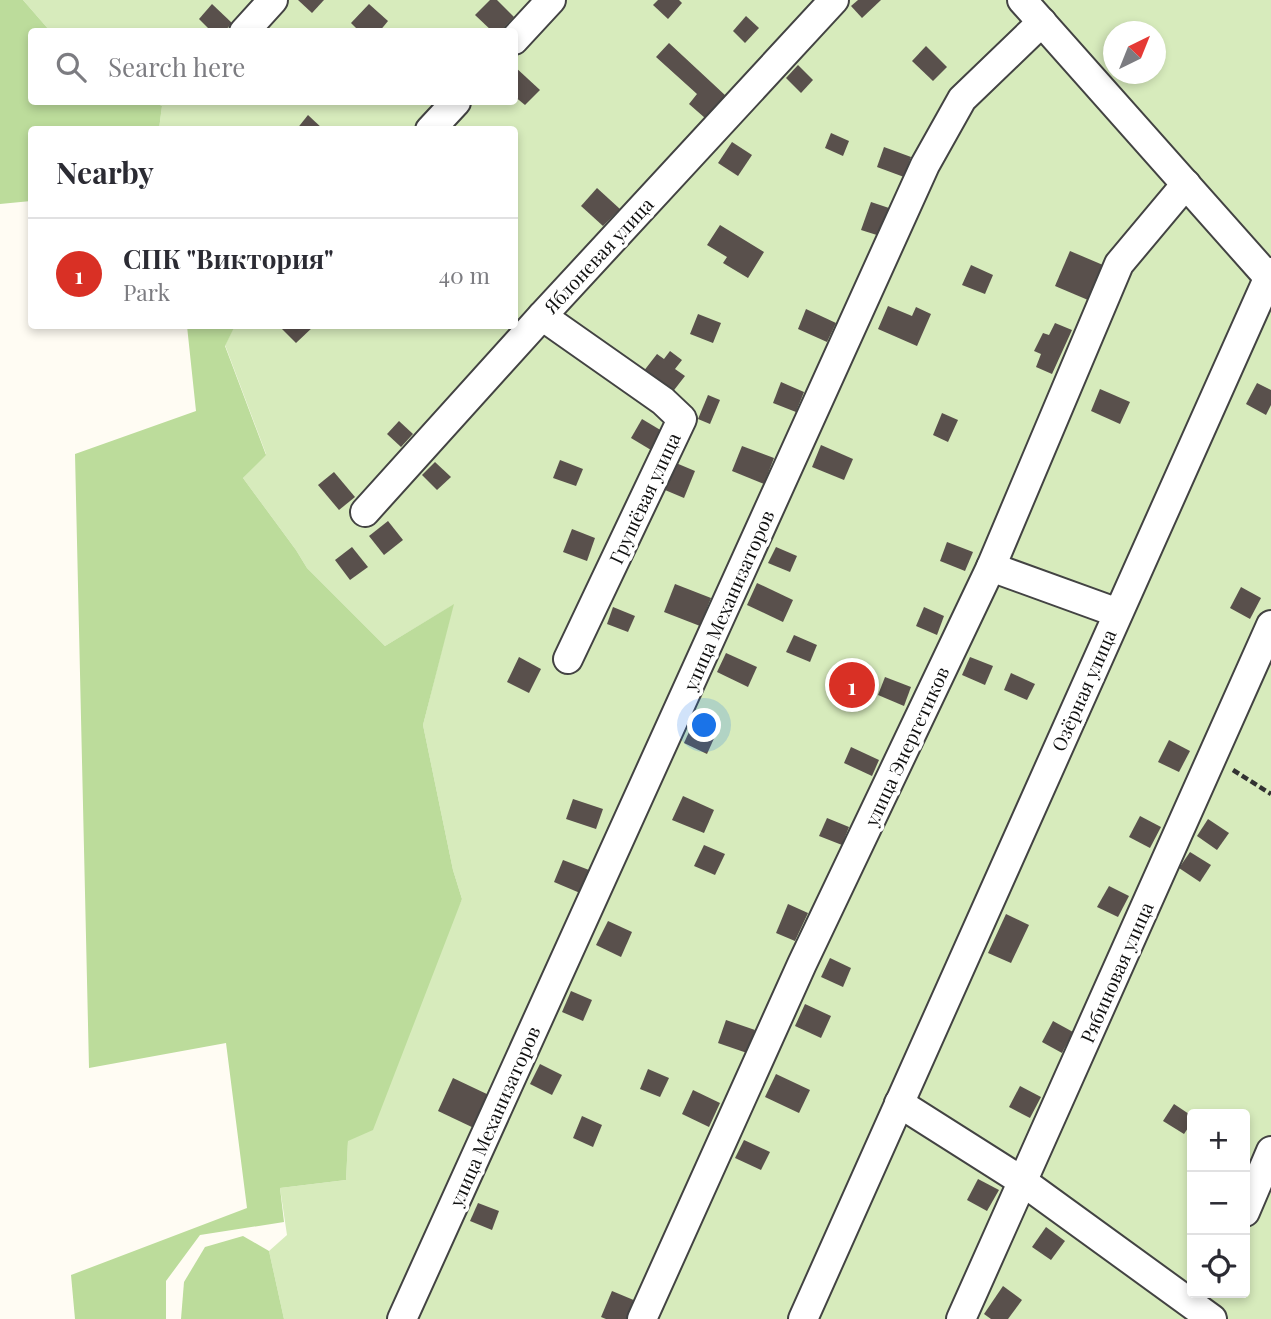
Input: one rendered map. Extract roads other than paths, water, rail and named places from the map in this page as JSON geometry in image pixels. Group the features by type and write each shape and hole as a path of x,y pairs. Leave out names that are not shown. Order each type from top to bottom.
{"street":[{"path":"248,28 273,0"},
{"path":"518,36 551,0"},
{"name":"Яблоневая улица","path":"365,512 834,0"},
{"path":"1022,0 1270,275"},
{"name":"улица Механизаторов","path":"402,1319 925,165 962,99 1042,22"},
{"path":"434,126 453,105"},
{"name":"улица Энергетиков","path":"642,1319 802,964 991,567 1119,264 1186,184"},
{"name":"Озёрная улица","path":"899,1103 1270,275"},
{"name":"Грушёвая улица","path":"542,316 663,401 682,419 568,659"},
{"path":"991,567 1118,613"},
{"name":"Рябиновая улица","path":"961,1319 1271,625"},
{"path":"803,1319 899,1103 1022,1181 1206,1310"},
{"path":"1250,1200 1271,1152"}],"place":[{"name":"СПК \"Виктория\"","path":"852,685"}]}
